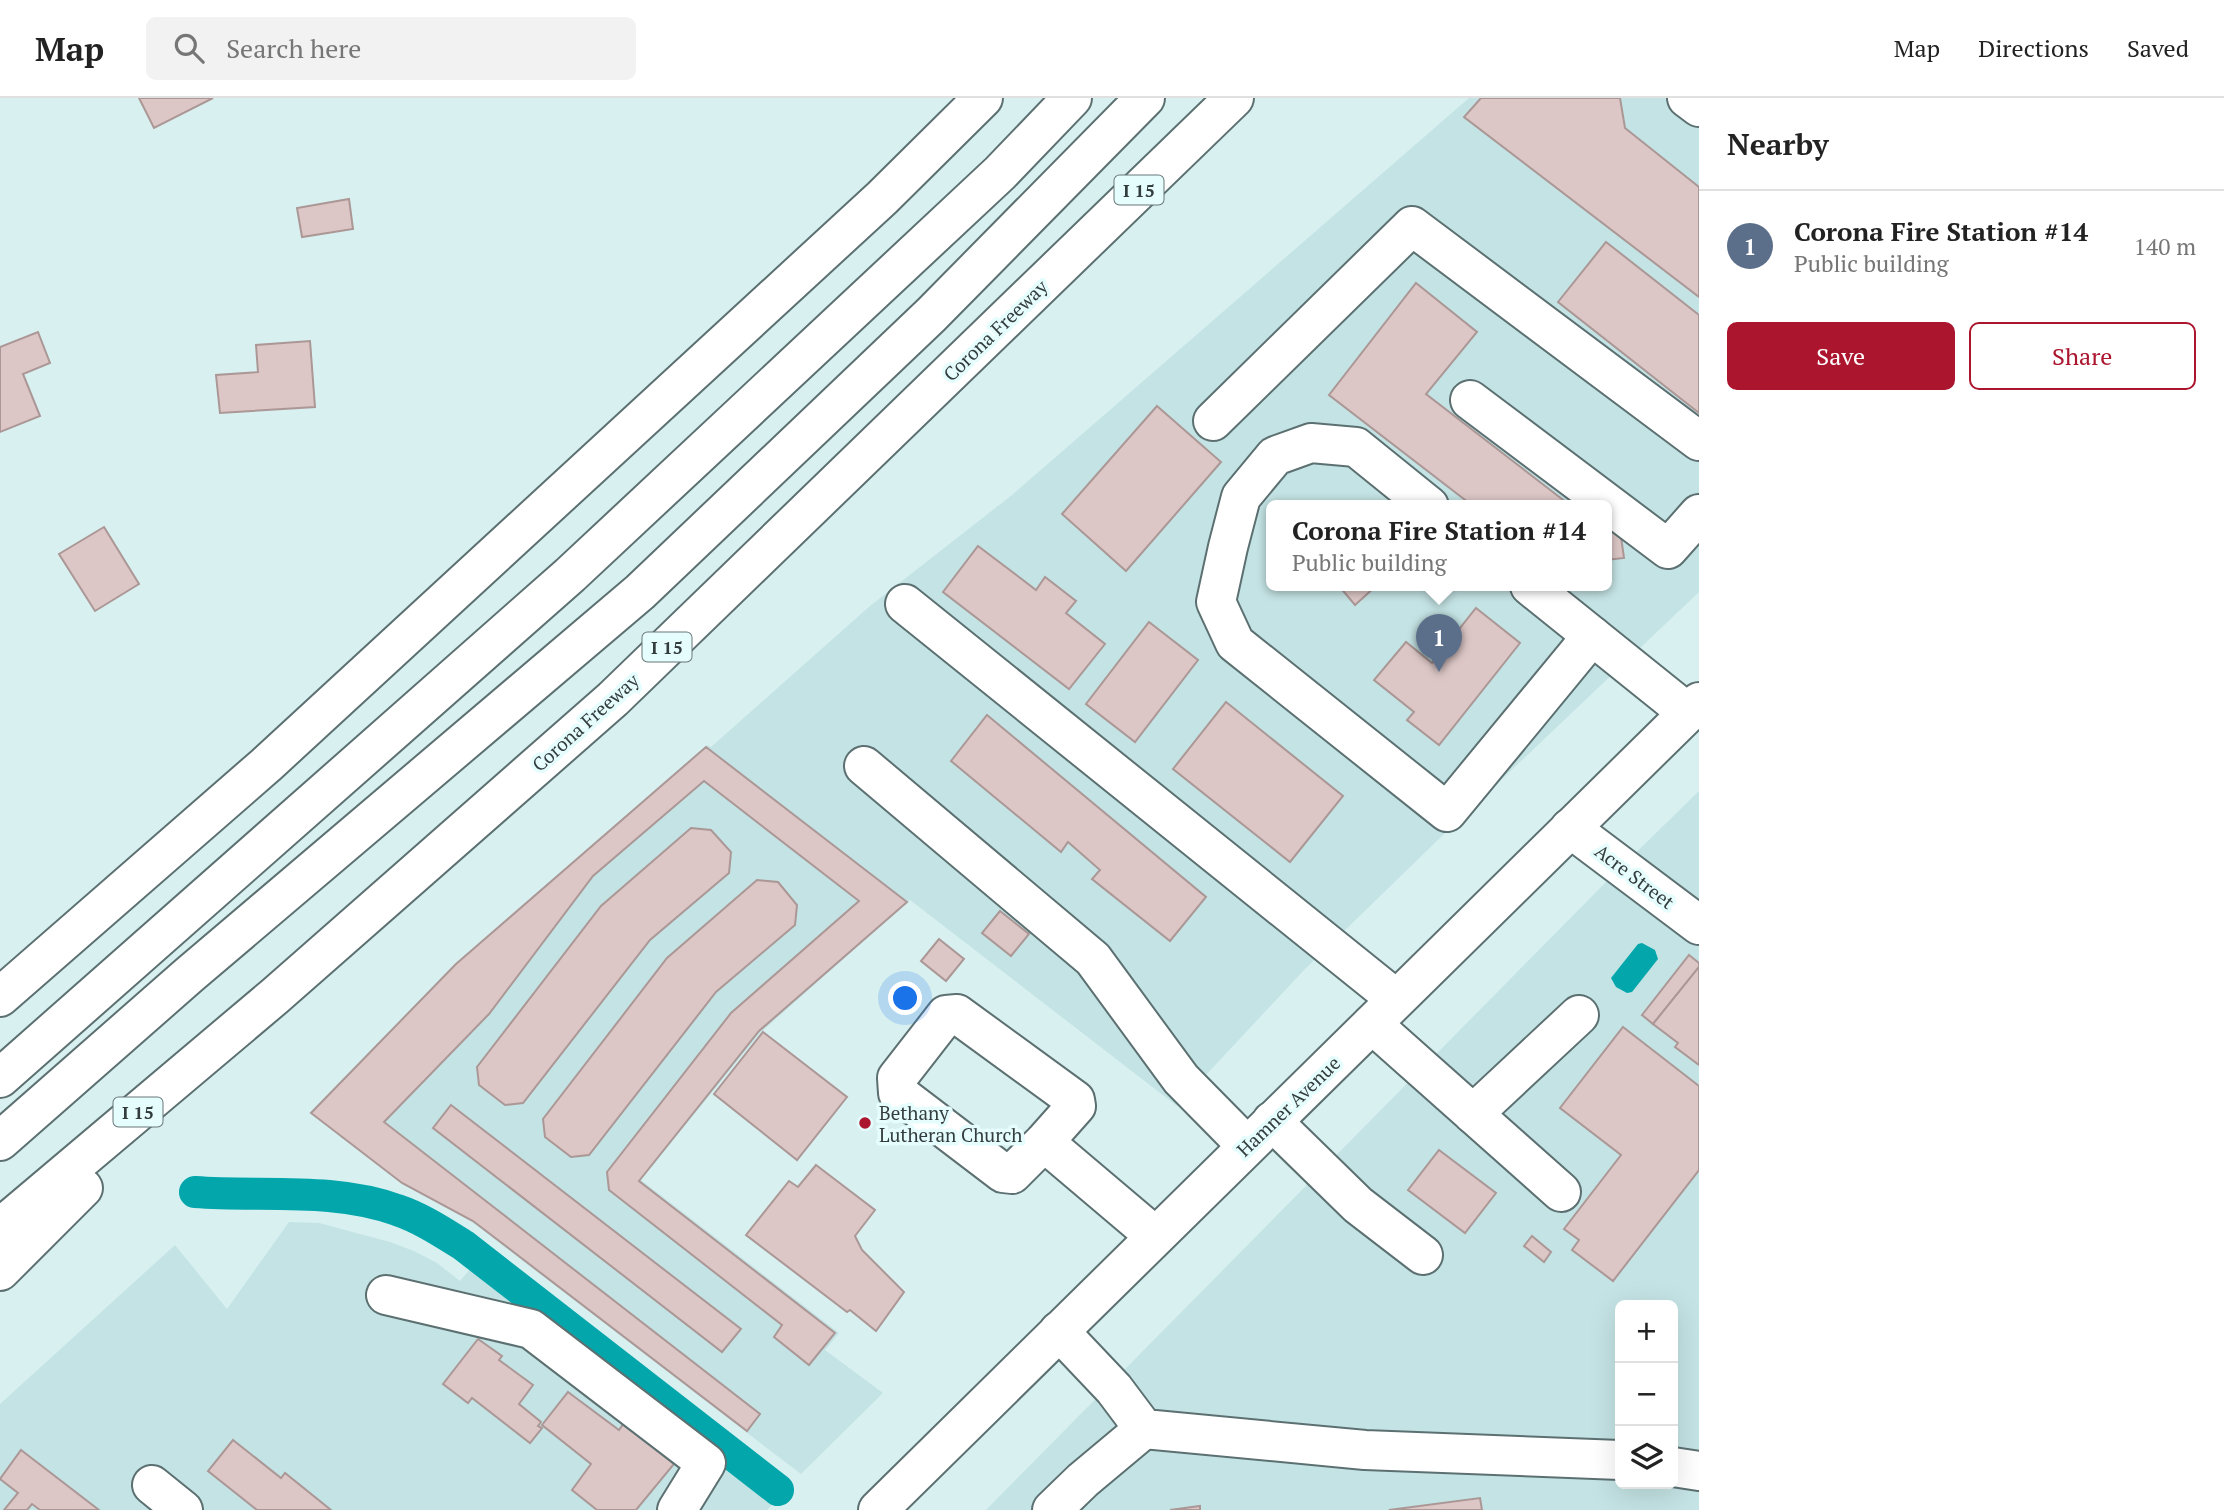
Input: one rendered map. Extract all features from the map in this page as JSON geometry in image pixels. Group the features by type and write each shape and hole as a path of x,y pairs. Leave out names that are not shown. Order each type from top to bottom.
{"main road":[{"path":"0,997 266,765 882,198 983,98"},
{"path":"0,1078 570,575 1000,173 1072,98"},
{"path":"0,1141 200,966 640,592 931,315 1145,98"},
{"name":"Corona Freeway","path":"0,1228 275,996 613,699 1234,98"},
{"path":"1687,98 1699,107"},
{"path":"1213,421 1412,226 1699,441"},
{"path":"1470,400 1603,500"},
{"path":"1422,500 1356,447 1311,443 1275,456 1241,497 1216,602 1235,643 1447,812 1592,636"},
{"path":"1612,507 1668,549 1699,514"},
{"path":"1536,591 1592,636 1693,708"},
{"path":"905,604 1384,1012 1473,1114 1561,1192"},
{"name":"Hamner Avenue","path":"878,1510 1693,708"},
{"path":"864,766 1093,959 1181,1079 1260,1133 1423,1255"},
{"name":"Acre Street","path":"1570,828 1699,925"},
{"path":"0,1271 275,996"},
{"path":"957,1014 1075,1100 1076,1106 1044,1142 1012,1174 1003,1173 898,1093 897,1078 946,1015 957,1014"},
{"path":"1473,1114 1579,1015"},
{"path":"1044,1142 1155,1236"},
{"path":"386,1295 531,1329 706,1463 677,1510"},
{"path":"1059,1331 1114,1389 1144,1429"},
{"path":"1052,1510 1144,1429 1365,1450 1615,1460"},
{"path":"1678,1468 1699,1471"},
{"path":"152,1485 183,1510"}],"shaded area":[{"path":"1469,98 1699,98 1699,592 1304,970 1177,1106 910,900 760,1033 641,1180 839,1333 825,1350 883,1393 801,1474 472,1222 401,1183 310,1113 452,967 707,745 711,747 870,606 1012,495"},
{"path":"1699,791 1699,1510 986,1510 1611,877"},
{"path":"289,1222 319,1223 390,1242 437,1263 460,1281 472,1267 775,1502 767,1510 0,1510 0,1404 175,1245 227,1309"}],"water":[{"path":"1642,943 1655,950 1658,959 1632,992 1627,993 1616,987 1611,978 1638,944"}],"building":[{"path":"139,98 213,98 154,128"},
{"path":"1481,98 1620,98 1625,128 1699,187 1699,297 1464,117"},
{"path":"349,199 353,229 302,237 297,208"},
{"path":"1606,242 1699,315 1699,413 1558,302"},
{"path":"1416,283 1477,332 1426,394 1563,500 1465,500 1329,395"},
{"path":"38,332 50,363 23,374 40,416 0,432 0,347"},
{"path":"310,341 315,407 220,413 216,375 258,372 256,345"},
{"path":"1157,406 1221,462 1126,571 1062,514"},
{"path":"1619,523 1624,558 1612,559 1612,524"},
{"path":"104,527 139,584 95,611 59,554"},
{"path":"978,546 1036,590 1045,577 1076,601 1066,613 1105,644 1069,689 943,592"},
{"path":"1343,591 1370,591 1355,605"},
{"path":"1476,608 1520,643 1439,745 1407,720 1414,712 1374,680 1406,642 1432,663"},
{"path":"1149,622 1198,660 1135,742 1086,704"},
{"path":"1226,702 1343,796 1290,862 1173,769"},
{"path":"987,715 1206,897 1170,941 1092,879 1100,870 1068,842 1061,852 951,761"},
{"path":"706,747 907,902 759,1031 639,1181 835,1333 809,1365 774,1337 782,1325 609,1190 607,1172 731,1013 859,901 704,781 593,876 489,1014 384,1122 760,1414 747,1431 473,1221 402,1183 311,1113 456,964"},
{"path":"691,828 711,830 731,852 729,873 650,940 523,1103 505,1105 479,1085 477,1067 601,906"},
{"path":"757,880 778,882 797,905 795,925 716,992 589,1155 571,1157 545,1137 543,1119 667,958"},
{"path":"1000,911 1029,934 1011,956 982,933"},
{"path":"939,939 964,959 946,981 921,961"},
{"path":"1689,955 1699,963 1699,967 1653,1024 1642,1015"},
{"path":"1699,967 1699,1065 1675,1047 1678,1043 1653,1024"},
{"path":"1623,1027 1699,1086 1699,1170 1613,1281 1572,1250 1579,1240 1564,1229 1621,1155 1560,1108"},
{"path":"763,1032 847,1097 797,1160 714,1094"},
{"path":"451,1105 741,1329 722,1352 433,1128"},
{"path":"1439,1150 1496,1193 1465,1233 1408,1190"},
{"path":"816,1165 875,1210 855,1236 862,1250 904,1292 876,1331 746,1235 789,1181 798,1187"},
{"path":"1532,1236 1551,1252 1544,1262 1524,1246"},
{"path":"478,1339 502,1356 499,1360 533,1385 519,1404 541,1422 538,1426 542,1428 530,1443 472,1398 468,1403 443,1384"},
{"path":"568,1392 619,1430 624,1423 674,1464 636,1510 597,1510 572,1490 591,1464 542,1425"},
{"path":"233,1440 281,1478 285,1473 331,1510 257,1510 208,1471"},
{"path":"21,1450 99,1510 40,1510 32,1504 27,1510 4,1510 18,1493 0,1479"},
{"path":"1480,1498 1482,1510 1389,1510"},
{"path":"1200,1506 1200,1510 1170,1510"}],"waterway":[{"path":"195,1192 348,1198 397,1210 423,1221 463,1245 778,1490"}],"place":[{"name":"Corona Fire Station #14","path":"1439,672"},
{"name":"Bethany Lutheran Church","path":"865,1123"}]}
